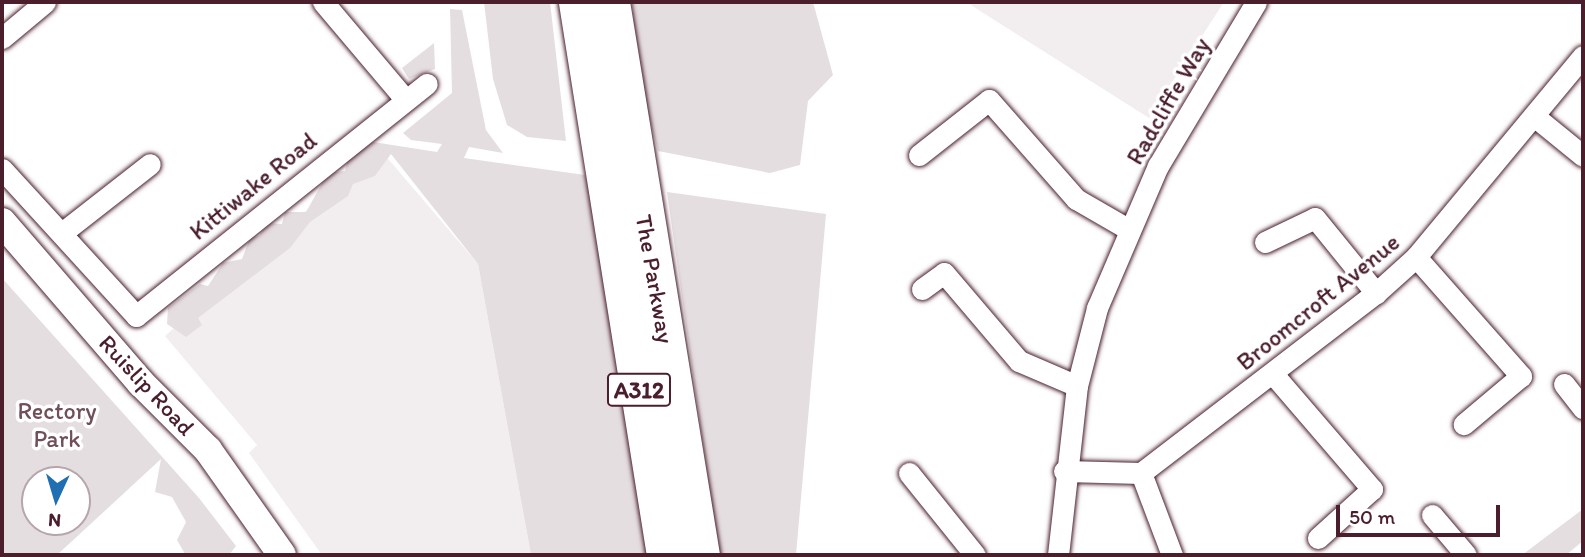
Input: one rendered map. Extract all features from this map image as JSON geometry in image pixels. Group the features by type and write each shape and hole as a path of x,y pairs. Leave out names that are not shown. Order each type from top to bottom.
{"highway":[{"name":"The Parkway","path":"577,2 603,72 648,237 701,555"},
{"name":"The Parkway","path":"611,2 603,72 611,225 665,555"}],"main road":[{"name":"Ruislip Road","path":"3,223 141,383 208,450 282,555"}],"street":[{"path":"2,38 45,2"},
{"path":"323,2 404,98"},
{"name":"Radcliffe Way","path":"1058,555 1064,471 1077,386 1128,229 1256,2"},
{"name":"Broomcroft Avenue","path":"1141,473 1273,374 1376,293 1416,257 1583,56"},
{"name":"Kittiwake Road","path":"63,232 136,316 404,98 427,84"},
{"path":"919,155 989,100 1076,200 1128,229"},
{"path":"1534,116 1583,156"},
{"path":"2,169 63,232 150,164"},
{"path":"3,223 34,202"},
{"path":"1265,243 1315,218 1376,293"},
{"path":"1416,257 1521,376 1464,424"},
{"path":"922,289 944,273 1018,361 1077,386"},
{"path":"1273,374 1373,489 1318,538"},
{"path":"1564,384 1583,408"},
{"path":"1064,471 1141,473 1172,555"},
{"path":"909,473 975,555"},
{"path":"1432,515 1465,555"}],"shaded area":[{"path":"966,2 1224,2 1149,118"},
{"path":"378,147 478,264 531,555 322,555 249,453 257,445 165,336"}],"green space":[{"path":"484,2 550,2 566,141 527,137 507,125 493,79"},
{"path":"632,2 813,2 833,75 808,101 800,165 770,173 658,151 639,78"},
{"path":"450,9 462,10 486,130 503,153 469,147 464,158 585,175 601,229 657,555 531,555 478,264 391,154 375,176 353,184 348,196 310,222 290,248 198,318 202,325 186,337 167,324 168,308 200,284 208,286 223,263 242,259 250,238 259,236 267,223 282,224 285,212 306,212 328,173 345,171 348,159 373,142 437,152 442,144 411,140 403,133 452,93"},
{"path":"434,43 435,69 409,79 402,68"},
{"path":"667,192 826,214 796,555 719,555"},
{"name":"Rectory Park","path":"2,278 199,498 236,546 229,555 185,554 177,540 186,522 172,497 155,492 161,459 91,524 91,466 21,466 21,536 78,536 57,555 2,555"},
{"path":"1583,509 1583,541 1566,555 1522,555"}]}
